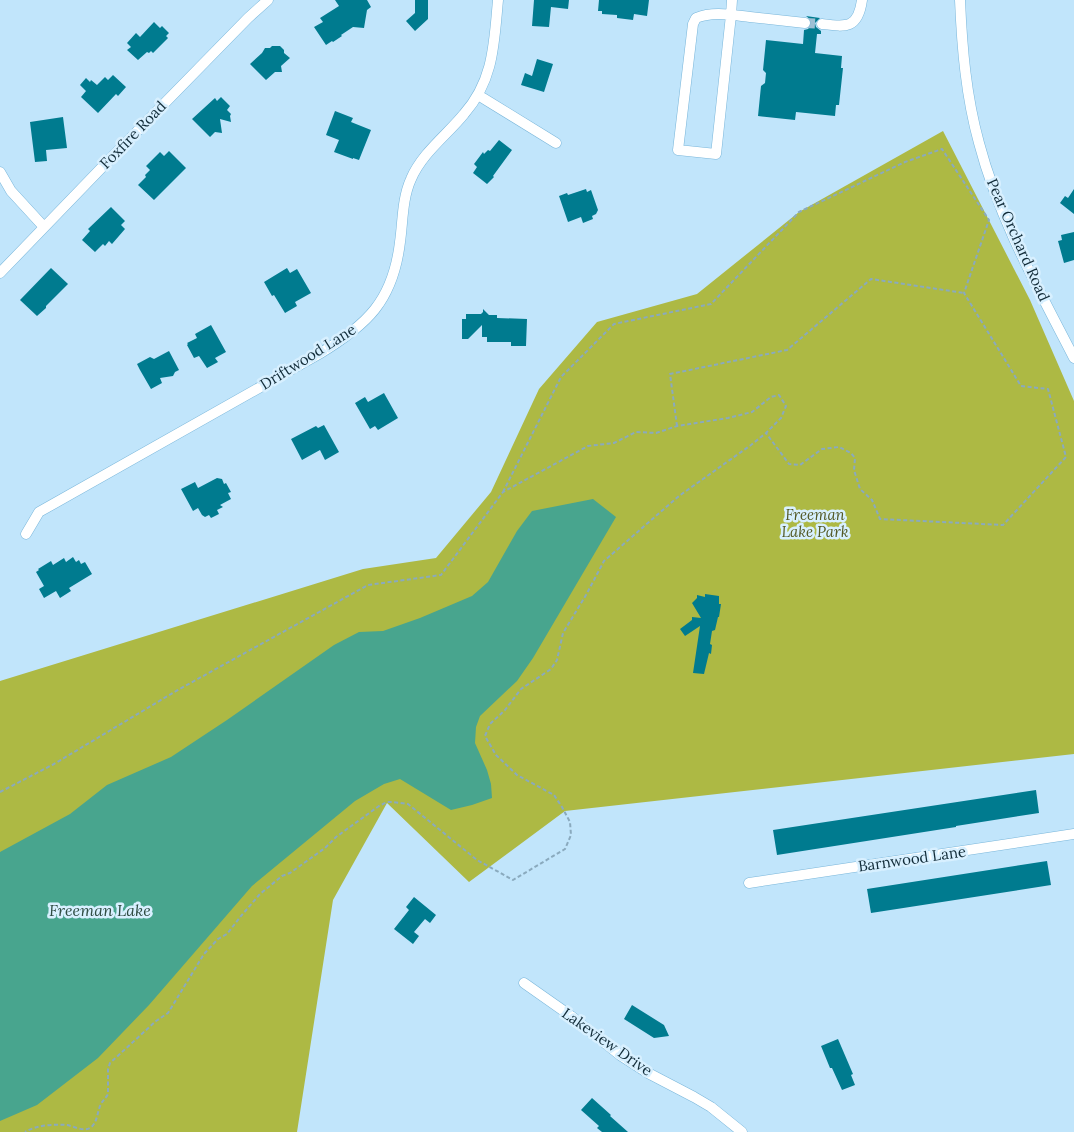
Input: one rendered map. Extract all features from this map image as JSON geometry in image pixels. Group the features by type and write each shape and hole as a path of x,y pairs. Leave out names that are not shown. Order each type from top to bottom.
{"street":[{"name":"Foxfire Road","path":"0,273 248,18 268,0"},
{"name":"Driftwood Lane","path":"26,534 39,512 319,354 357,329 368,318 384,297 393,273 400,244 404,201 411,178 421,161 465,113 478,95 486,78 493,54 498,0"},
{"path":"732,0 731,15 716,154 678,150 693,24 696,18 704,14 731,15 805,22"},
{"path":"822,24 842,26 851,24 857,19 862,0"},
{"name":"Pear Orchard Road","path":"960,0 965,78 979,144 1005,218 1074,358"},
{"path":"478,95 556,143"},
{"path":"0,172 12,191 44,227"},
{"name":"Barnwood Lane","path":"749,883 1074,834"},
{"name":"Lakeview Drive","path":"524,983 571,1016 620,1055 648,1073 711,1107 742,1132"}],"path":[{"path":"0,792 54,764 176,690 368,585 441,575 503,492 561,377 614,324 711,304 799,212 905,162 942,148 989,220 964,294"},
{"path":"676,426 670,374 787,350 871,279 964,294 1021,386 1048,389 1066,457 1003,525 880,520 872,500 860,489 851,452 838,447 822,449 800,465 788,464 766,433"},
{"path":"25,1132 37,1127 52,1125 91,1128 100,1104 108,1094 108,1070 110,1063 168,1012 204,954 218,939 227,934 268,887 325,848 336,837 379,806 387,802 408,804 477,860 513,880 565,849 571,835 570,822 562,807 554,795 517,775 496,755 485,736 490,724 505,710 521,689 551,669 557,660 563,633 604,561 679,496 766,433 781,418 786,406 779,395 771,397 752,412 676,426 656,433 636,432 614,443 588,446 503,492"}],"green space":[{"name":"Freeman Lake Park","path":"943,131 1030,300 1074,401 1074,754 565,811 469,882 387,803 333,900 297,1132 0,1132 0,681 363,569 436,558 491,492 539,389 597,322 697,294 799,212"}],"water":[{"name":"Freeman Lake","path":"593,499 616,517 533,658 517,681 480,716 476,727 475,743 487,770 492,798 451,810 400,779 384,784 355,801 252,886 149,1005 98,1058 37,1105 0,1121 0,852 70,814 107,785 171,757 334,645 359,632 383,631 472,596 488,582 517,531 532,511"}],"building":[{"path":"335,0 367,0 371,7 367,10 364,28 353,27 326,45 314,27 323,22 320,18 339,6"},
{"path":"415,0 428,0 428,19 415,31 406,21 415,13"},
{"path":"534,0 569,0 568,9 551,7 549,27 532,26"},
{"path":"599,0 649,0 647,16 634,14 633,20 617,18 617,15 602,14 602,11 598,11"},
{"path":"806,16 820,18 815,23 821,34 817,34 815,53 842,56 841,68 843,68 839,105 836,105 835,116 796,112 795,120 758,116 761,86 765,83 766,73 763,70 766,40 803,44 804,30 808,29 812,24 811,20"},
{"path":"154,22 160,28 162,26 169,33 166,36 168,38 153,53 151,51 147,52 138,60 127,50 131,47 127,43 136,33 140,37"},
{"path":"280,46 290,58 281,66 282,72 275,72 266,80 250,64 265,48"},
{"path":"537,59 553,64 544,92 521,85 525,73 532,76"},
{"path":"113,75 126,87 118,96 116,94 98,113 81,97 86,91 80,85 86,78 97,85 105,77 108,80"},
{"path":"221,97 230,106 227,110 231,114 231,122 220,119 222,133 215,132 210,137 192,119 215,98 217,101"},
{"path":"335,111 353,118 351,122 371,130 359,160 334,152 339,140 326,135"},
{"path":"63,117 67,148 46,150 47,161 35,162 30,122"},
{"path":"499,140 512,150 487,184 473,173 477,167 474,164 483,152 484,154 488,150 490,151"},
{"path":"169,151 186,168 154,200 138,185 150,170 146,166 160,152 164,156"},
{"path":"586,189 587,192 591,190 598,210 596,214 592,216 593,219 583,223 581,217 568,222 559,196"},
{"path":"1074,189 1074,214 1060,203 1065,196 1068,198"},
{"path":"111,207 125,221 121,225 125,229 112,244 109,241 95,252 82,240 90,231 88,229"},
{"path":"1074,232 1074,260 1064,263 1058,241 1062,240 1061,235"},
{"path":"51,268 68,284 37,316 20,300"},
{"path":"287,268 290,273 297,269 311,293 295,302 297,306 285,313 264,282"},
{"path":"483,309 489,315 497,315 497,318 527,319 526,346 511,346 511,342 487,342 487,337 482,337 482,325 468,339 462,339 462,319 466,319 466,314 481,314"},
{"path":"211,325 226,352 215,358 218,362 207,368 199,356 194,358 187,343 197,338 195,334"},
{"path":"169,351 179,370 173,376 160,378 162,383 151,389 137,364 150,357 154,359"},
{"path":"384,393 398,418 378,430 375,426 370,429 355,403 365,397 368,402"},
{"path":"324,425 339,452 325,460 320,450 302,460 291,439 316,426 318,428"},
{"path":"217,478 222,479 224,484 226,483 231,492 228,493 231,499 220,505 223,507 217,510 219,514 211,518 209,515 205,517 202,515 198,508 193,511 181,489 195,482 198,488"},
{"path":"73,557 76,562 79,560 81,564 85,562 92,574 69,588 71,591 60,598 56,591 44,598 39,589 44,586 36,572 38,569 51,561 53,565 64,558 66,562"},
{"path":"705,594 719,596 719,604 721,604 715,630 712,631 711,654 709,653 704,674 693,673 700,626 685,636 680,629 692,620 692,617 701,618 692,603 697,598 697,595 705,597"},
{"path":"1036,790 1039,813 777,855 773,830"},
{"path":"1047,861 1051,885 871,913 867,889"},
{"path":"414,897 436,915 430,923 425,919 414,932 419,936 413,944 394,929 409,910 406,907"},
{"path":"632,1005 664,1025 669,1036 654,1038 624,1019"},
{"path":"838,1039 853,1074 851,1075 855,1085 842,1090 821,1046"},
{"path":"592,1098 628,1132 602,1132 597,1128 599,1126 581,1110"}],"tunnel":[{"path":"805,23 822,24"}]}
